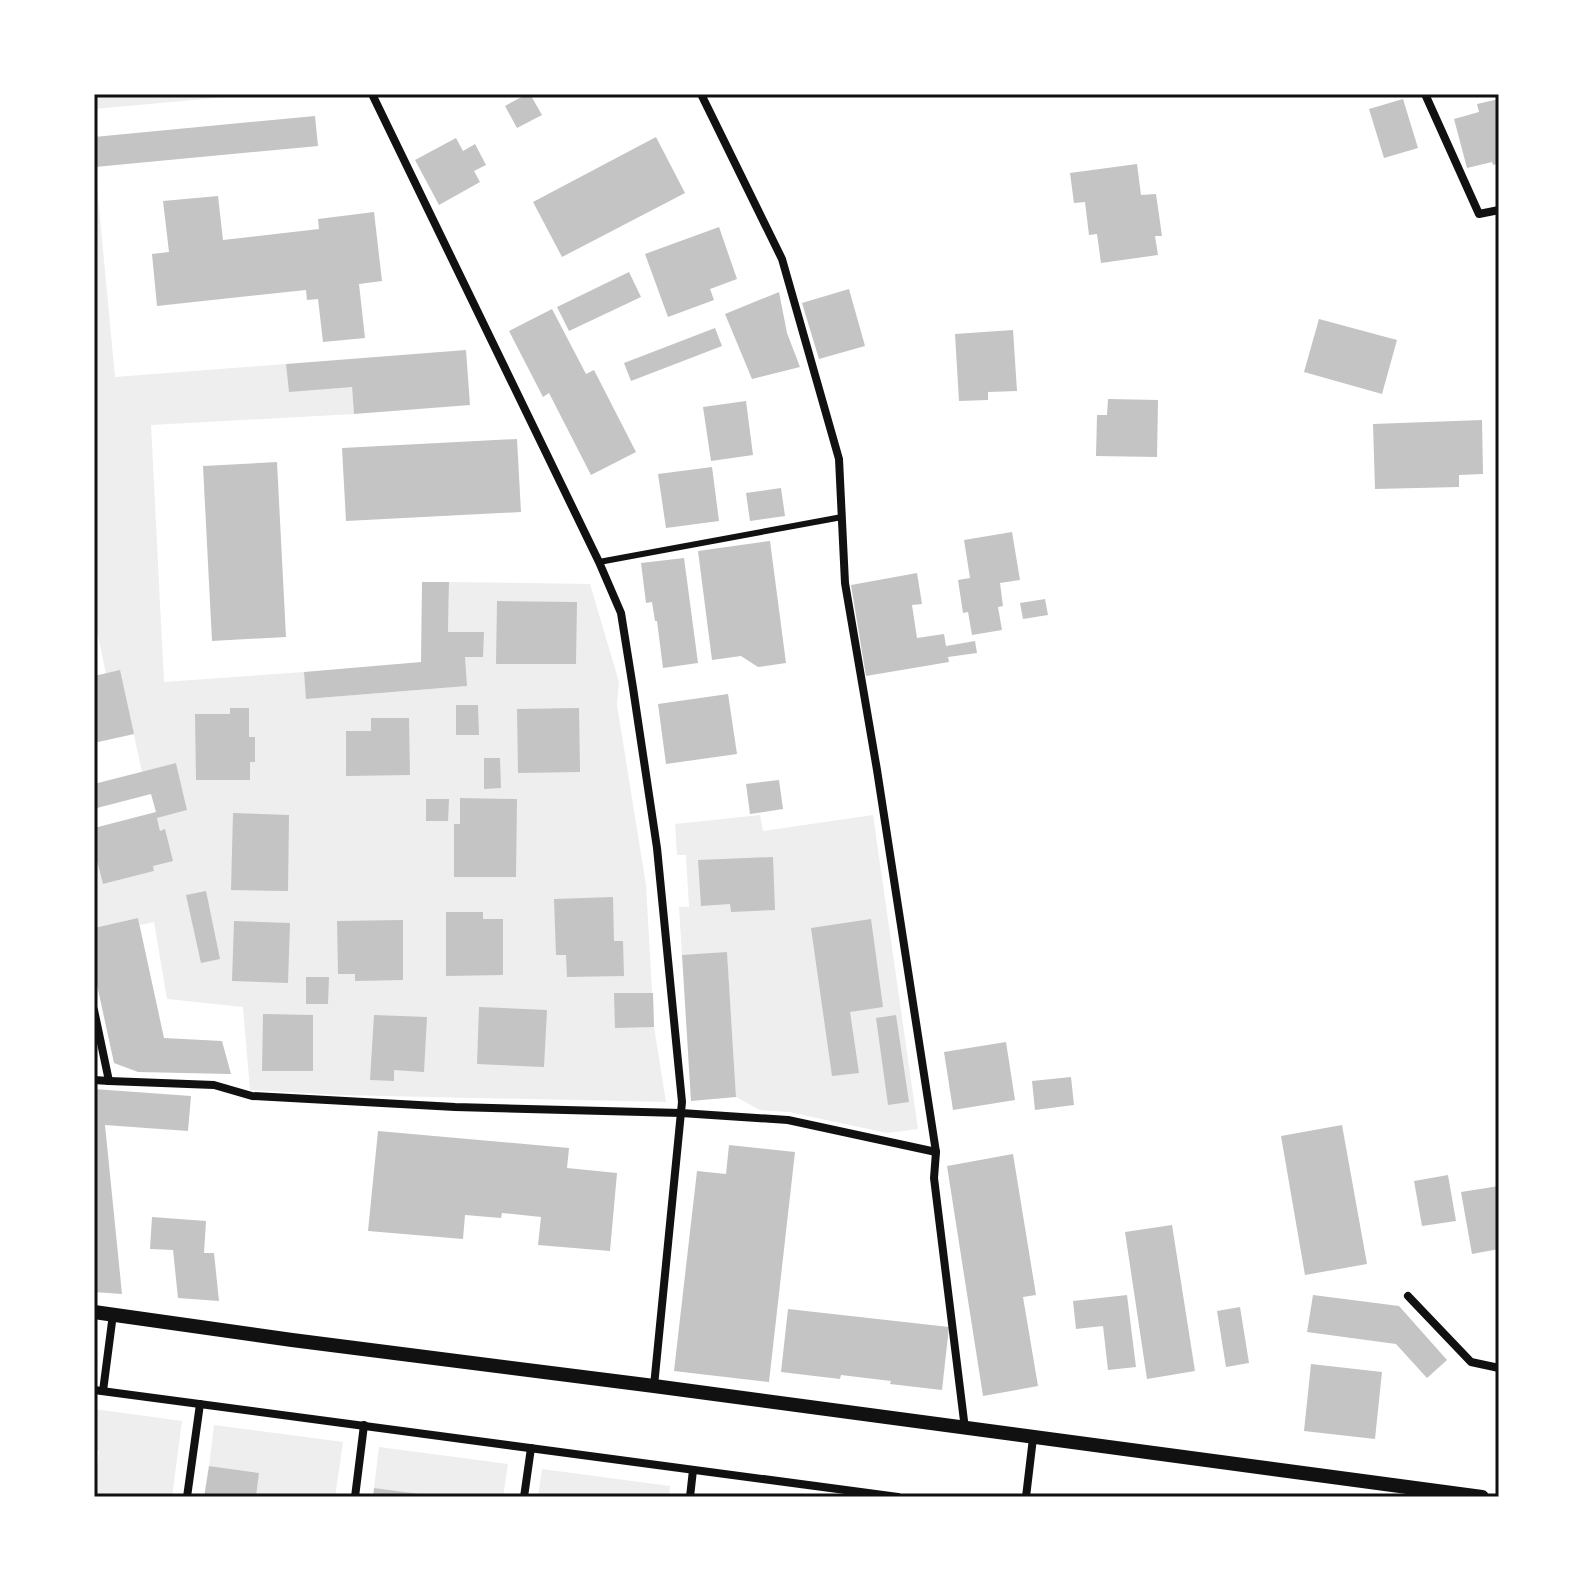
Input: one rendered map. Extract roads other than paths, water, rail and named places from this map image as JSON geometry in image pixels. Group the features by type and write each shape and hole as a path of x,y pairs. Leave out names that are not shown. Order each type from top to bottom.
{"street":[{"path":"372,94 621,613 650,798 682,1102 654,1386"},
{"path":"701,94 782,259 839,459 845,583 936,1152 934,1178 965,1429"},
{"path":"1425,94 1479,214 1499,210"},
{"path":"94,1010 109,1081"},
{"path":"94,1080 214,1085 252,1096 283,1098 788,1120 936,1152"},
{"path":"1408,1296 1471,1362 1499,1368"},
{"path":"94,1312 1482,1497"},
{"path":"113,1314 98,1390 851,1494 898,1497"},
{"path":"187,1497 200,1404"},
{"path":"355,1497 364,1425"},
{"path":"1026,1497 1033,1438"},
{"path":"524,1497 531,1448"},
{"path":"690,1497 693,1470"}],"lane":[{"path":"599,562 842,517"}]}
